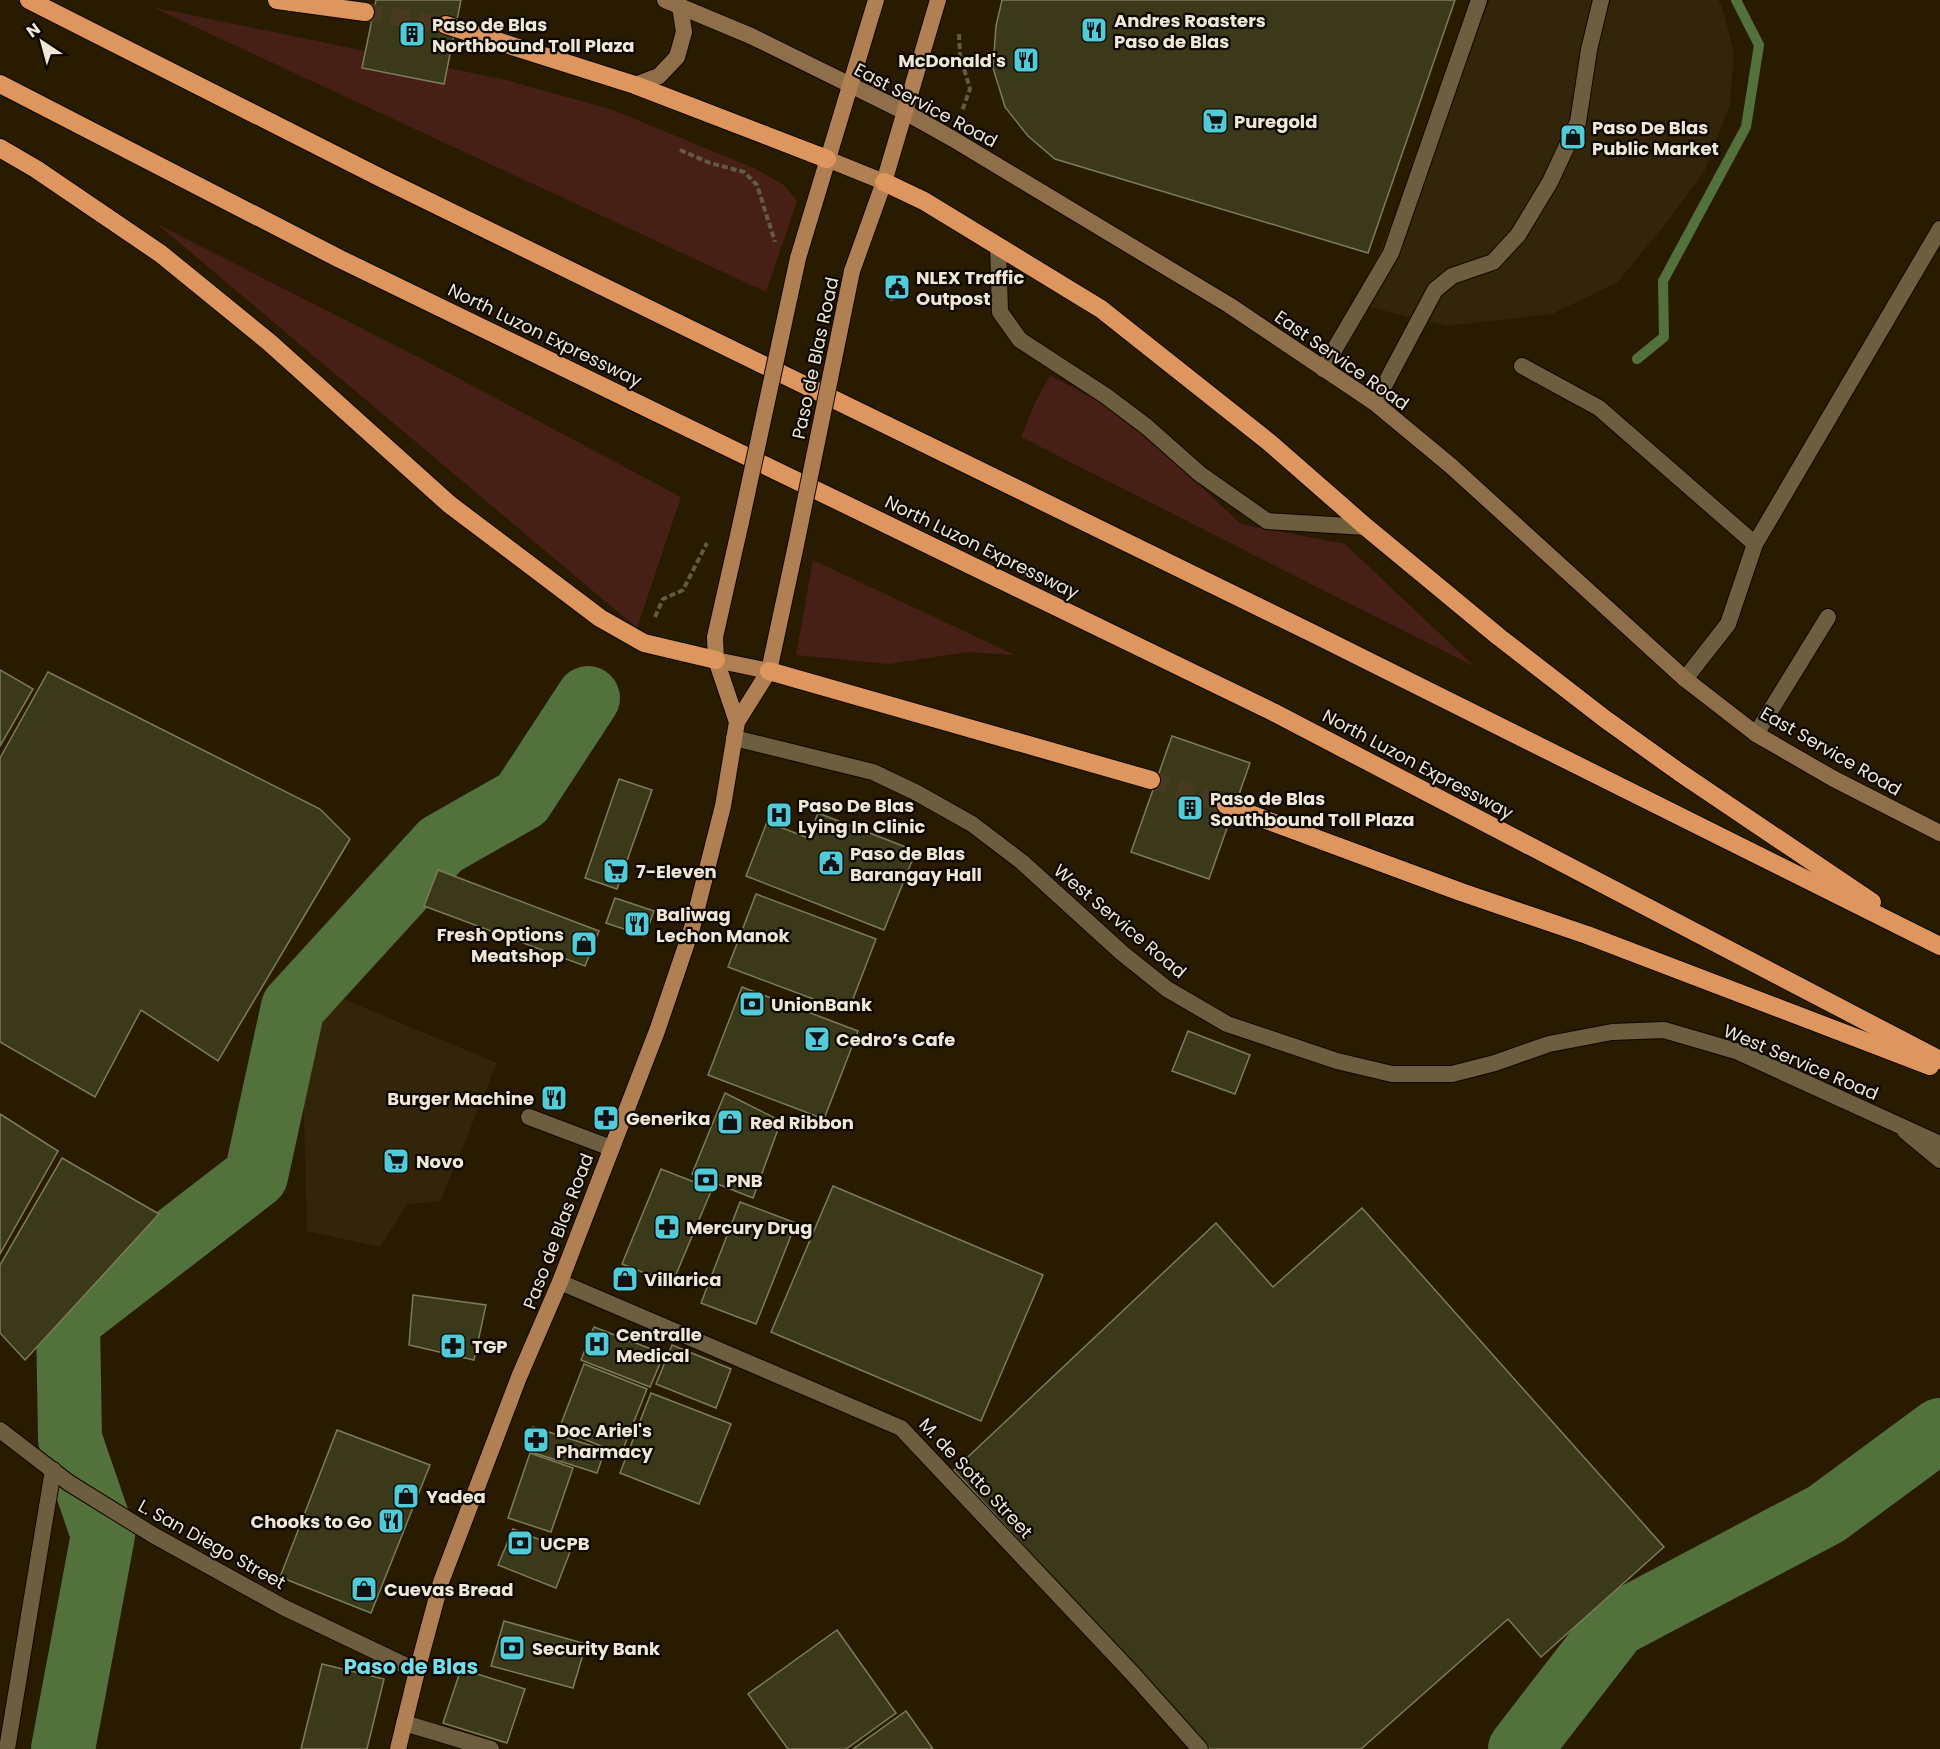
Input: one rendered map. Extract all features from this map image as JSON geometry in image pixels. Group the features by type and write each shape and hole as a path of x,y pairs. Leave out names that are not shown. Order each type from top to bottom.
{"highway":[{"path":"29,0 379,177 1312,633 1935,944"},
{"path":"277,0 365,12"},
{"path":"446,25 635,85 827,159"},
{"name":"North Luzon Expressway","path":"0,84 351,264 1273,712 1940,1060"},
{"path":"0,148 36,169 161,254 269,342 448,504 600,618 644,644 716,660"},
{"path":"884,182 924,201 1101,309 1270,443 1366,527 1499,637 1605,719 1679,772 1935,944"},
{"path":"769,671 1151,780"},
{"path":"1226,805 1450,888 1598,939 1940,1069"}],"main road":[{"name":"Paso de Blas Road","path":"735,730 716,660 715,637 798,258 876,0"},
{"name":"Paso de Blas Road","path":"398,1749 441,1582 519,1377 560,1282 657,1031 692,928 723,806 735,730 769,671 852,272 884,182 938,0"},
{"name":"East Service Road","path":"673,3 750,36 905,112 983,156 1229,305 1376,403 1451,466 1685,679 1756,734 1834,779 1940,833"},
{"path":"635,85 659,76 677,57 684,32 673,3"},
{"path":"827,159 884,182"},
{"path":"716,660 769,671"}],"street":[{"path":"1323,369 1391,253 1479,0"},
{"path":"1376,403 1435,291 1452,276 1493,262 1518,235 1550,183 1578,122 1589,50 1601,0"},
{"path":"1685,679 1728,624 1755,544 1940,229"},
{"path":"998,246 1000,312 1020,339 1106,396 1147,427 1200,474 1267,521 1366,527"},
{"path":"1522,366 1599,408 1755,544"},
{"path":"1756,734 1828,617"},
{"name":"West Service Road","path":"735,730 873,772 917,793 972,824 1022,862 1122,953 1167,989 1227,1024 1337,1061 1392,1074 1452,1074 1495,1063 1549,1044 1612,1032 1664,1030 1736,1052 1940,1144"},
{"path":"529,1118 611,1148"},
{"path":"1899,1126 1940,1160"},
{"name":"M. de Sotto Street","path":"560,1282 901,1428 1132,1673 1200,1749"},
{"name":"L. San Diego Street","path":"0,1430 69,1483 153,1535 283,1606 417,1671"},
{"path":"7,1749 53,1470"},
{"path":"404,1723 491,1749"}],"path":[{"path":"959,34 960,55 970,89 963,111"},
{"path":"680,150 710,164 744,172 757,185 776,243"},
{"path":"644,644 663,599 683,591 709,537"}],"shaded area":[{"name":"Paso De Blas Public Market","path":"1490,0 1718,0 1722,6 1734,53 1730,104 1705,170 1667,222 1618,282 1552,314 1447,326 1356,304"},
{"path":"152,7 506,80 613,110 756,169 784,185 797,201 766,292"},
{"path":"157,224 426,361 681,497 637,628"},
{"path":"1050,375 1126,416 1241,524 1345,544 1475,667 1021,437"},
{"path":"813,560 1015,655 968,652 888,664 796,655"},
{"path":"331,994 497,1063 440,1202 407,1204 380,1247 307,1231 303,1086"}],"building":[{"name":"Paso de Blas Northbound Toll Plaza","path":"376,0 461,0 444,84 362,68"},
{"name":"Puregold","path":"1002,0 1455,0 1368,253 1055,159 1028,136 1005,107 993,68 996,26"},
{"name":"NLEX Traffic Outpost","path":"903,276 907,296 891,300 887,279"},
{"path":"0,670 33,689 0,746"},
{"path":"48,672 320,809 350,839 218,1061 141,1010 95,1097 0,1042 0,758"},
{"name":"Paso de Blas Southbound Toll Plaza","path":"1172,736 1250,763 1209,879 1131,852"},
{"path":"619,779 652,790 617,889 585,878"},
{"name":"Paso de Blas Barangay Hall","path":"818,813 916,851 884,930 746,876 767,822 808,838"},
{"path":"438,870 599,931 585,966 424,906"},
{"path":"756,894 876,939 848,1012 728,967"},
{"path":"615,898 654,911 645,936 606,923"},
{"path":"742,987 858,1031 824,1119 708,1075"},
{"path":"1188,1031 1250,1055 1235,1094 1172,1071"},
{"path":"725,1093 781,1121 753,1198 692,1174"},
{"path":"0,1114 58,1151 0,1254"},
{"path":"62,1158 159,1214 25,1360 0,1333 0,1265"},
{"name":"Mercury Drug","path":"661,1169 712,1189 672,1284 622,1264"},
{"path":"833,1186 1043,1275 981,1421 771,1332"},
{"path":"740,1202 796,1223 756,1324 701,1303"},
{"path":"1362,1208 1664,1547 1541,1657 1508,1619 1361,1749 1210,1749 954,1470 1216,1223 1273,1287"},
{"path":"413,1295 486,1305 474,1360 409,1345"},
{"path":"594,1327 664,1354 650,1387 581,1360"},
{"path":"672,1345 731,1369 716,1408 656,1384"},
{"path":"584,1364 647,1389 621,1454 559,1429"},
{"path":"651,1393 731,1424 699,1504 620,1473"},
{"path":"533,1427 605,1450 597,1473 525,1450"},
{"path":"337,1430 430,1465 371,1613 280,1577"},
{"path":"530,1453 573,1468 551,1532 508,1518"},
{"path":"513,1529 570,1552 556,1588 498,1565"},
{"path":"504,1621 586,1644 573,1688 491,1666"},
{"path":"837,1630 896,1713 846,1749 788,1749 748,1694"},
{"path":"322,1664 384,1679 367,1749 301,1749"},
{"path":"461,1669 525,1689 507,1743 443,1723"},
{"path":"906,1711 933,1749 853,1749"}],"waterway":[{"path":"1637,359 1664,337 1663,281 1746,127 1759,45 1736,0"},
{"path":"63,1749 103,1535 70,1439 68,1321 256,1176 293,1007 441,845 522,799 588,698"},
{"path":"1520,1749 1616,1625 1826,1514 1940,1430"}],"tunnel":[{"path":"365,12 446,25"},
{"path":"1151,780 1226,805"}],"place":[{"name":"Andres Roasters Paso de Blas","path":"1094,30"},
{"name":"Paso de Blas Northbound Toll Plaza","path":"412,34"},
{"name":"McDonald's","path":"1026,60"},
{"name":"Puregold","path":"1215,121"},
{"name":"Paso De Blas Public Market","path":"1573,137"},
{"name":"NLEX Traffic Outpost","path":"897,287"},
{"name":"Paso de Blas Southbound Toll Plaza","path":"1190,808"},
{"name":"Paso De Blas Lying In Clinic","path":"779,815"},
{"name":"Paso de Blas Barangay Hall","path":"831,863"},
{"name":"7-Eleven","path":"616,871"},
{"name":"Baliwag Lechon Manok","path":"637,924"},
{"name":"Fresh Options Meatshop","path":"584,944"},
{"name":"UnionBank","path":"752,1004"},
{"name":"Cedro’s Cafe","path":"817,1039"},
{"name":"Burger Machine","path":"554,1098"},
{"name":"Generika","path":"606,1118"},
{"name":"Red Ribbon","path":"730,1122"},
{"name":"Novo","path":"396,1161"},
{"name":"PNB","path":"706,1180"},
{"name":"Mercury Drug","path":"667,1227"},
{"name":"Villarica","path":"625,1279"},
{"name":"Centralle Medical","path":"597,1344"},
{"name":"TGP","path":"453,1346"},
{"name":"Doc Ariel's Pharmacy","path":"536,1440"},
{"name":"Yadea","path":"406,1496"},
{"name":"Chooks to Go","path":"391,1521"},
{"name":"UCPB","path":"520,1543"},
{"name":"Cuevas Bread","path":"364,1589"},
{"name":"Security Bank","path":"512,1648"}],"district":[{"name":"Paso de Blas","path":"411,1666"}]}
